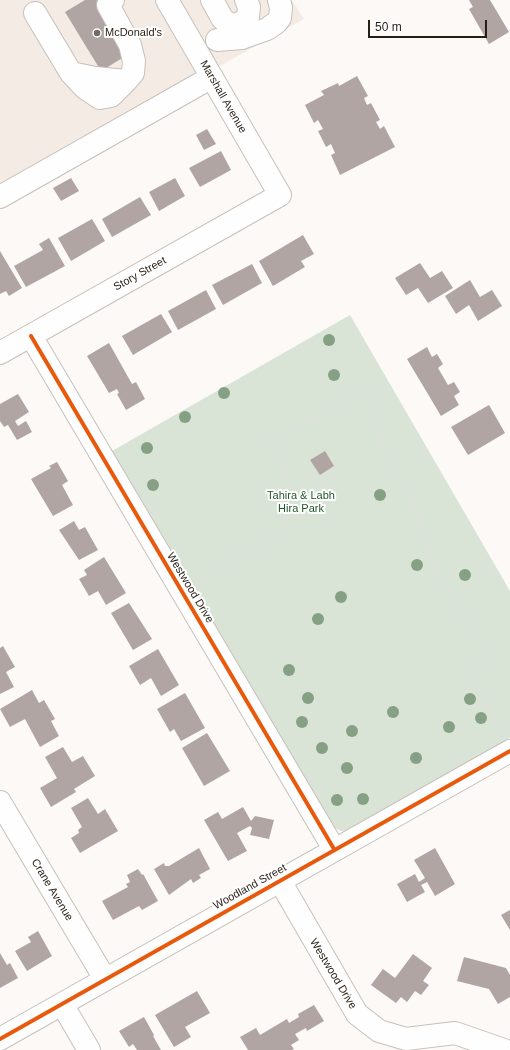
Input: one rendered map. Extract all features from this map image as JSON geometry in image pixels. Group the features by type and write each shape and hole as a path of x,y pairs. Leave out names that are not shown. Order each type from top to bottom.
{"street":[{"path":"35,13 71,73 126,82 133,73 134,60 130,46 108,5 113,0"},
{"name":"Marshall Avenue","path":"167,0 280,195"},
{"path":"212,0 222,18 227,23 234,25 242,22 248,17 249,7 246,0"},
{"path":"217,40 242,38 272,26 280,18 281,8 279,0"},
{"path":"0,197 212,77"},
{"name":"Story Street","path":"0,353 280,195"},
{"name":"Westwood Drive","path":"31,336 334,849"},
{"name":"Woodland Street","path":"0,1039 280,881 334,849 506,741"},
{"name":"Crane Avenue","path":"0,802 105,979"},
{"name":"Westwood Drive","path":"280,881 357,1014 379,1031 406,1039 455,1033 504,1050"},
{"path":"62,1004 89,1050"}],"path":[{"path":"200,580 270,540 290,518 295,508 295,498 288,477 269,444 362,390 365,390 372,397 377,409 380,439 384,450 413,498 436,571 489,656 476,664 468,674 506,741"},
{"path":"295,498 337,474"}],"shaded area":[{"path":"0,0 292,0 304,19 0,189"}],"green space":[{"name":"Tahira & Labh Hira Park","path":"350,315 510,591 510,738 348,830 341,831 335,828 331,822 112,451"}],"building":[{"name":"McDonald's","path":"85,0 97,0 129,54 101,71 65,12"},
{"path":"469,0 490,0 509,32 489,44 469,9 473,7"},
{"path":"357,76 368,96 364,98 367,105 371,103 380,120 376,122 380,129 384,126 395,147 340,175 331,155 335,153 331,144 326,147 318,131 323,129 318,120 314,123 305,105 324,95 321,91 338,83 339,86"},
{"path":"207,129 216,144 204,150 196,135"},
{"path":"221,151 231,170 200,187 189,168"},
{"path":"71,178 79,191 61,201 53,188"},
{"path":"175,178 185,196 159,211 149,192"},
{"path":"140,197 151,215 112,237 102,219"},
{"path":"92,219 105,241 71,261 58,238"},
{"path":"303,235 314,254 301,261 305,267 273,286 259,261"},
{"path":"49,238 65,266 26,287 14,266 43,250 39,244"},
{"path":"0,251 22,288 9,296 6,291 0,294"},
{"path":"420,263 430,278 442,271 453,288 428,303 418,288 406,295 395,278"},
{"path":"252,264 262,283 223,305 212,285"},
{"path":"470,280 480,297 492,290 502,306 478,321 469,305 456,314 445,296"},
{"path":"206,290 216,309 178,330 168,311"},
{"path":"161,314 172,332 133,355 122,336"},
{"path":"109,343 132,384 136,382 145,399 126,410 117,394 119,393 117,389 109,393 87,356"},
{"path":"427,347 432,357 437,354 443,364 438,368 448,385 454,382 460,392 454,396 459,405 441,416 407,359"},
{"path":"18,394 29,412 15,421 18,426 26,421 32,432 17,440 8,425 4,427 0,421 0,404"},
{"path":"489,405 505,433 468,455 451,427"},
{"path":"325,451 334,466 320,475 310,460"},
{"path":"57,462 68,481 62,485 73,505 53,516 31,479 51,468 49,466"},
{"path":"74,521 79,530 85,527 98,550 79,560 59,530"},
{"path":"104,557 126,593 106,605 98,591 89,596 79,579 87,575 84,570"},
{"path":"129,603 152,639 133,650 111,613"},
{"path":"3,646 15,667 6,672 14,687 0,694 0,648"},
{"path":"158,649 179,685 161,696 151,678 140,685 129,666"},
{"path":"32,690 39,703 44,700 55,719 51,721 59,736 40,747 25,719 10,727 0,709"},
{"path":"185,693 205,728 181,741 174,729 170,732 157,709"},
{"path":"207,733 230,771 204,786 182,748"},
{"path":"63,747 72,762 83,756 95,776 74,789 76,792 51,807 40,788 57,778 45,757"},
{"path":"88,798 98,814 105,809 118,831 80,853 71,838 79,833 78,830 82,827 71,808"},
{"path":"243,807 251,821 255,816 274,820 269,839 250,835 252,828 250,826 237,833 247,851 228,861 204,820 218,812 222,819"},
{"path":"199,848 210,869 199,875 201,878 193,883 191,879 169,895 154,869 164,863 165,866 169,866"},
{"path":"435,848 455,884 435,896 427,882 421,885 425,892 407,902 397,884 415,874 419,882 425,878 414,860"},
{"path":"138,869 142,875 143,874 158,901 142,910 139,906 113,920 102,901 128,887 126,884 130,882 127,875"},
{"path":"510,910 510,930 501,915"},
{"path":"38,931 52,956 27,971 15,951 31,942 28,937"},
{"path":"0,953 7,965 10,963 18,978 0,988"},
{"path":"413,954 432,968 423,981 429,985 421,995 415,991 407,1002 401,997 396,1003 371,985 383,969 395,978"},
{"path":"464,957 506,968 510,975 510,997 498,1004 489,989 457,981"},
{"path":"197,991 210,1013 185,1027 191,1037 174,1047 155,1015"},
{"path":"314,1005 324,1021 307,1031 306,1028 295,1034 299,1040 291,1045 294,1049 292,1050 248,1050 240,1037 256,1028 260,1035 287,1019 289,1023 299,1017 298,1014"},
{"path":"144,1017 161,1050 137,1050 133,1044 129,1047 119,1031"}],"cycle path":[{"path":"31,336 334,849"},
{"path":"0,1039 510,751"}],"place":[{"name":"McDonald's","path":"97,33"}]}
